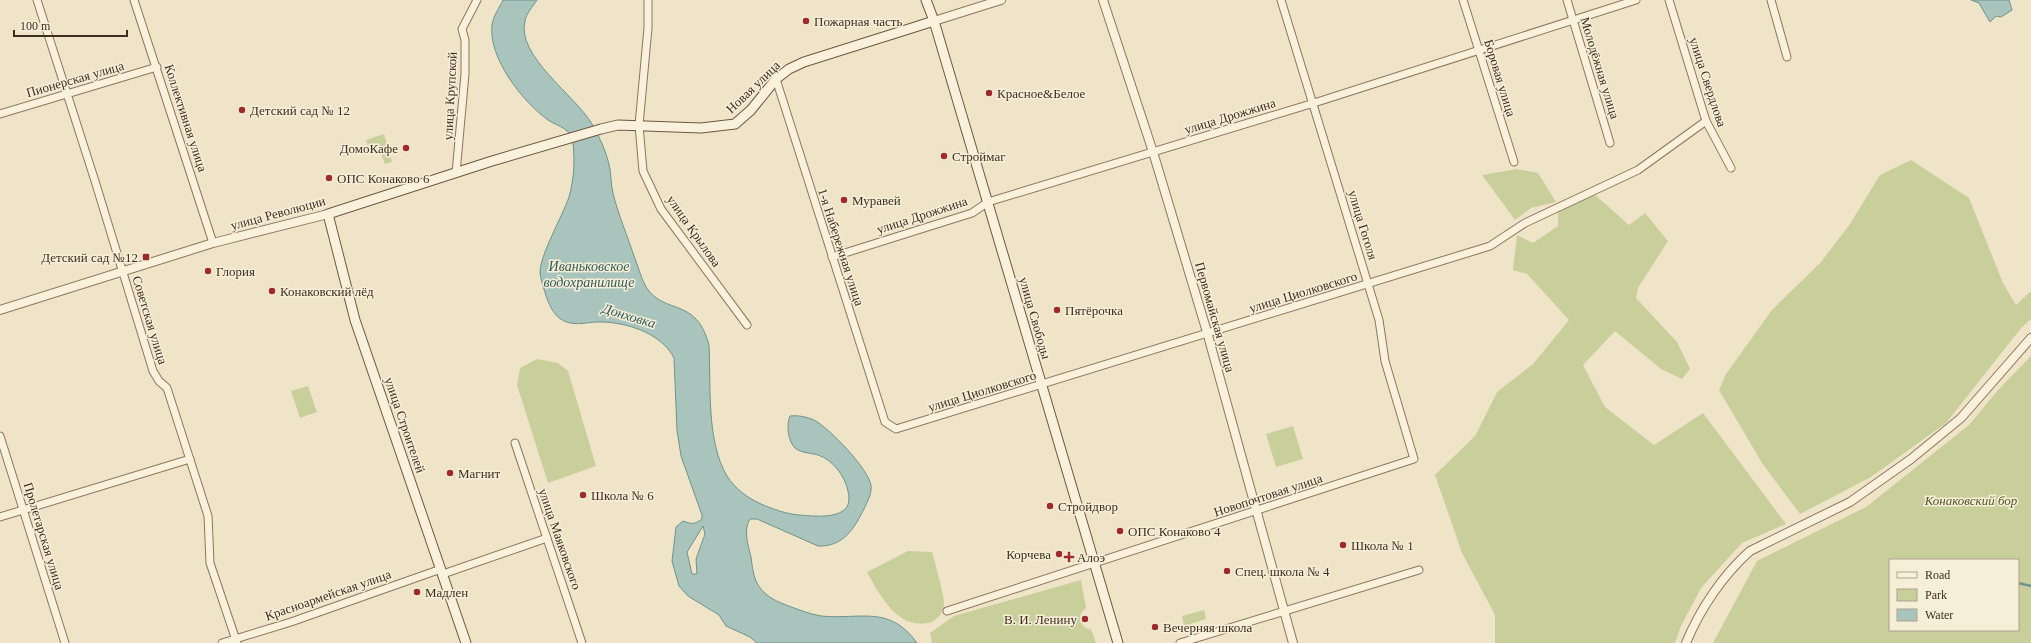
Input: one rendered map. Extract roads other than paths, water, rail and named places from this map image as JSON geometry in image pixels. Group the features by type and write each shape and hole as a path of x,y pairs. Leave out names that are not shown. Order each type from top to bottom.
{"main road":[{"name":"улица Свободы","path":"926,0 934,20 1118,643"},
{"name":"Новая улица","path":"563,139 618,125 701,128 735,124 752,110 776,79 789,69 804,62 934,20"},
{"name":"улица Революции","path":"328,214 563,139"},
{"name":"улица Строителей","path":"328,214 355,320 466,643"}],"street":[{"name":"Советская улица","path":"37,0 66,93 75,116 153,371 159,381 167,388 208,516 210,563 236,641"},
{"name":"Коллективная улица","path":"134,0 213,243"},
{"name":"улица Крупской","path":"456,173 464,74 465,40 462,29 477,0"},
{"name":"улица Крылова","path":"648,0 648,28 639,125 643,171 661,209 747,325"},
{"name":"Новая улица","path":"934,20 1001,0"},
{"name":"Первомайская улица","path":"1103,0 1153,152 1208,332 1293,643"},
{"name":"улица Гоголя","path":"1281,0 1314,103 1379,320 1385,361 1414,460"},
{"name":"Боровая улица","path":"1463,0 1514,162"},
{"name":"Молодёжная улица","path":"1567,0 1610,143"},
{"name":"улица Дрожжина","path":"832,257 972,213 988,202 1480,52 1636,0"},
{"name":"улица Свердлова","path":"1669,0 1706,121 1731,168"},
{"path":"1771,0 1787,57"},
{"name":"Пионерская улица","path":"0,114 157,67"},
{"name":"1-я Набережная улица","path":"776,79 885,422"},
{"name":"улица Циолковского","path":"885,422 896,429 1042,386 1208,332 1368,285 1490,246 1525,223 1638,170 1706,121"},
{"name":"улица Революции","path":"0,310 213,243 328,214"},
{"path":"1686,643 1695,623 1738,562 1750,551 1850,502 1911,459 1961,418 2031,338"},
{"name":"Пролетарская улица","path":"0,436 65,643"},
{"name":"улица Маяковского","path":"515,443 582,643"},
{"path":"0,517 190,459"},
{"name":"Новопочтовая улица","path":"947,611 1095,565 1414,460"},
{"name":"Красноармейская улица","path":"222,643 236,641 547,538"},
{"path":"1180,643 1419,570"}],"water":[{"name":"Иваньковское водохранилище","path":"503,0 537,0 528,13 525,21 525,34 529,48 549,75 584,113 598,135 609,163 612,190 617,209 646,287 654,296 680,308 696,319 703,330 709,345 711,412 716,446 720,462 730,481 742,493 756,502 789,514 824,516 837,514 846,508 849,502 848,491 838,469 823,457 806,453 795,448 789,437 788,428 790,416 802,416 814,420 829,431 856,460 869,479 871,492 868,501 852,530 841,540 827,546 818,546 757,519 750,519 746,533 753,572 758,586 768,596 777,601 812,614 835,617 873,616 885,618 896,623 917,643 757,643 750,637 726,626 719,615 688,596 679,586 672,561 676,527 683,521 695,523 702,519 702,515 681,456 677,430 674,358 660,341 640,330 629,326 607,322 576,324 567,322 558,317 550,305 540,273 543,257 569,197 574,170 573,143 570,134 567,131 548,120 528,102 518,91 501,65 492,38 492,25 495,15","holes":["703,526 705,534 696,559 697,574 692,574 687,552"]},
{"path":"1971,0 2009,0 2012,10 2001,17 1996,16 1990,22 1979,3"}],"waterway":[{"path":"2019,583 2031,586"}],"place":[{"name":"Пожарная часть","path":"806,21"},
{"name":"Красное&Белое","path":"989,93"},
{"name":"Детский сад № 12","path":"242,110"},
{"name":"ДомоКафе","path":"406,148"},
{"name":"Строймаг","path":"944,156"},
{"name":"ОПС Конаково 6","path":"329,178"},
{"name":"Муравей","path":"844,200"},
{"name":"Детский сад №12","path":"146,257"},
{"name":"Глория","path":"208,271"},
{"name":"Конаковский лёд","path":"272,291"},
{"name":"Пятёрочка","path":"1057,310"},
{"name":"Магнит","path":"450,473"},
{"name":"Школа № 6","path":"583,495"},
{"name":"Стройдвор","path":"1050,506"},
{"name":"ОПС Конаково 4","path":"1120,531"},
{"name":"Школа № 1","path":"1343,545"},
{"name":"Корчева","path":"1059,554"},
{"name":"Алоэ","path":"1069,557"},
{"name":"Спец. школа № 4","path":"1227,571"},
{"name":"Мадлен","path":"417,592"},
{"name":"В. И. Ленину","path":"1085,619"},
{"name":"Вечерняя школа","path":"1155,627"}],"water label":[{"name":"Донховка","path":"629,316"}],"park label":[{"name":"Конаковский бор","path":"1971,500"}]}
